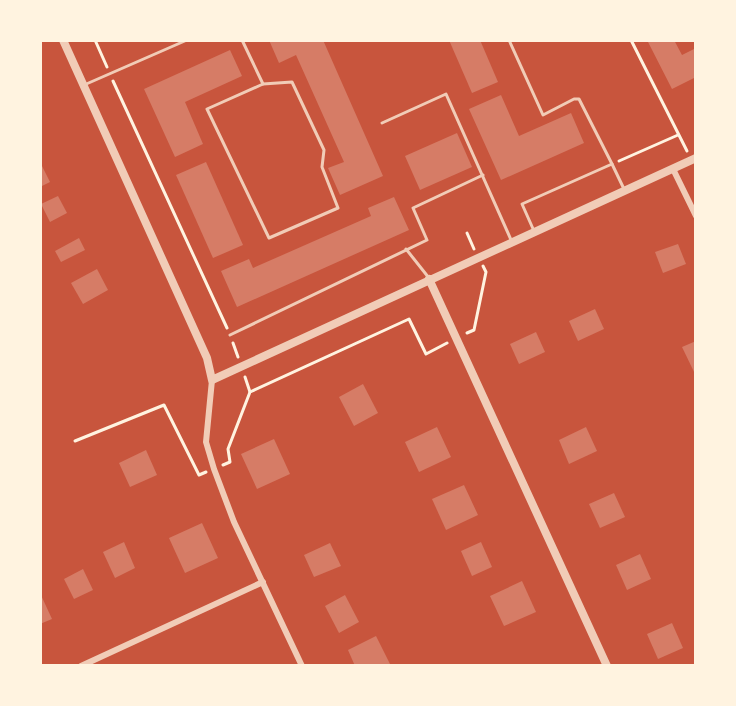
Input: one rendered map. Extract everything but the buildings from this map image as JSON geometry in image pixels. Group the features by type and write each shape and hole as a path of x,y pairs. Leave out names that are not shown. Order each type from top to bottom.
{"street":[{"path":"63,40 207,358 212,380 206,442 214,469 234,522 302,666"},
{"path":"212,380 693,159"},
{"path":"673,169 696,216"},
{"path":"429,279 607,666"},
{"path":"81,666 263,582"}],"lane":[{"path":"83,85 187,40"},
{"path":"242,40 263,84"},
{"path":"509,40 543,115 574,99 579,99 624,190"},
{"path":"292,82 324,150 322,167 338,208 269,238 207,109 263,84 292,82"},
{"path":"382,123 446,94 513,242"},
{"path":"535,233 522,204 612,164"},
{"path":"230,334 427,240 413,208 483,175"},
{"path":"406,249 429,279"}],"path":[{"path":"75,441 164,405 199,474 230,462 228,449 250,392 230,334 95,40"},
{"path":"631,40 678,135 693,159"},
{"path":"612,164 678,135"},
{"path":"250,392 409,319 426,354 474,330 486,273 467,233"}]}
